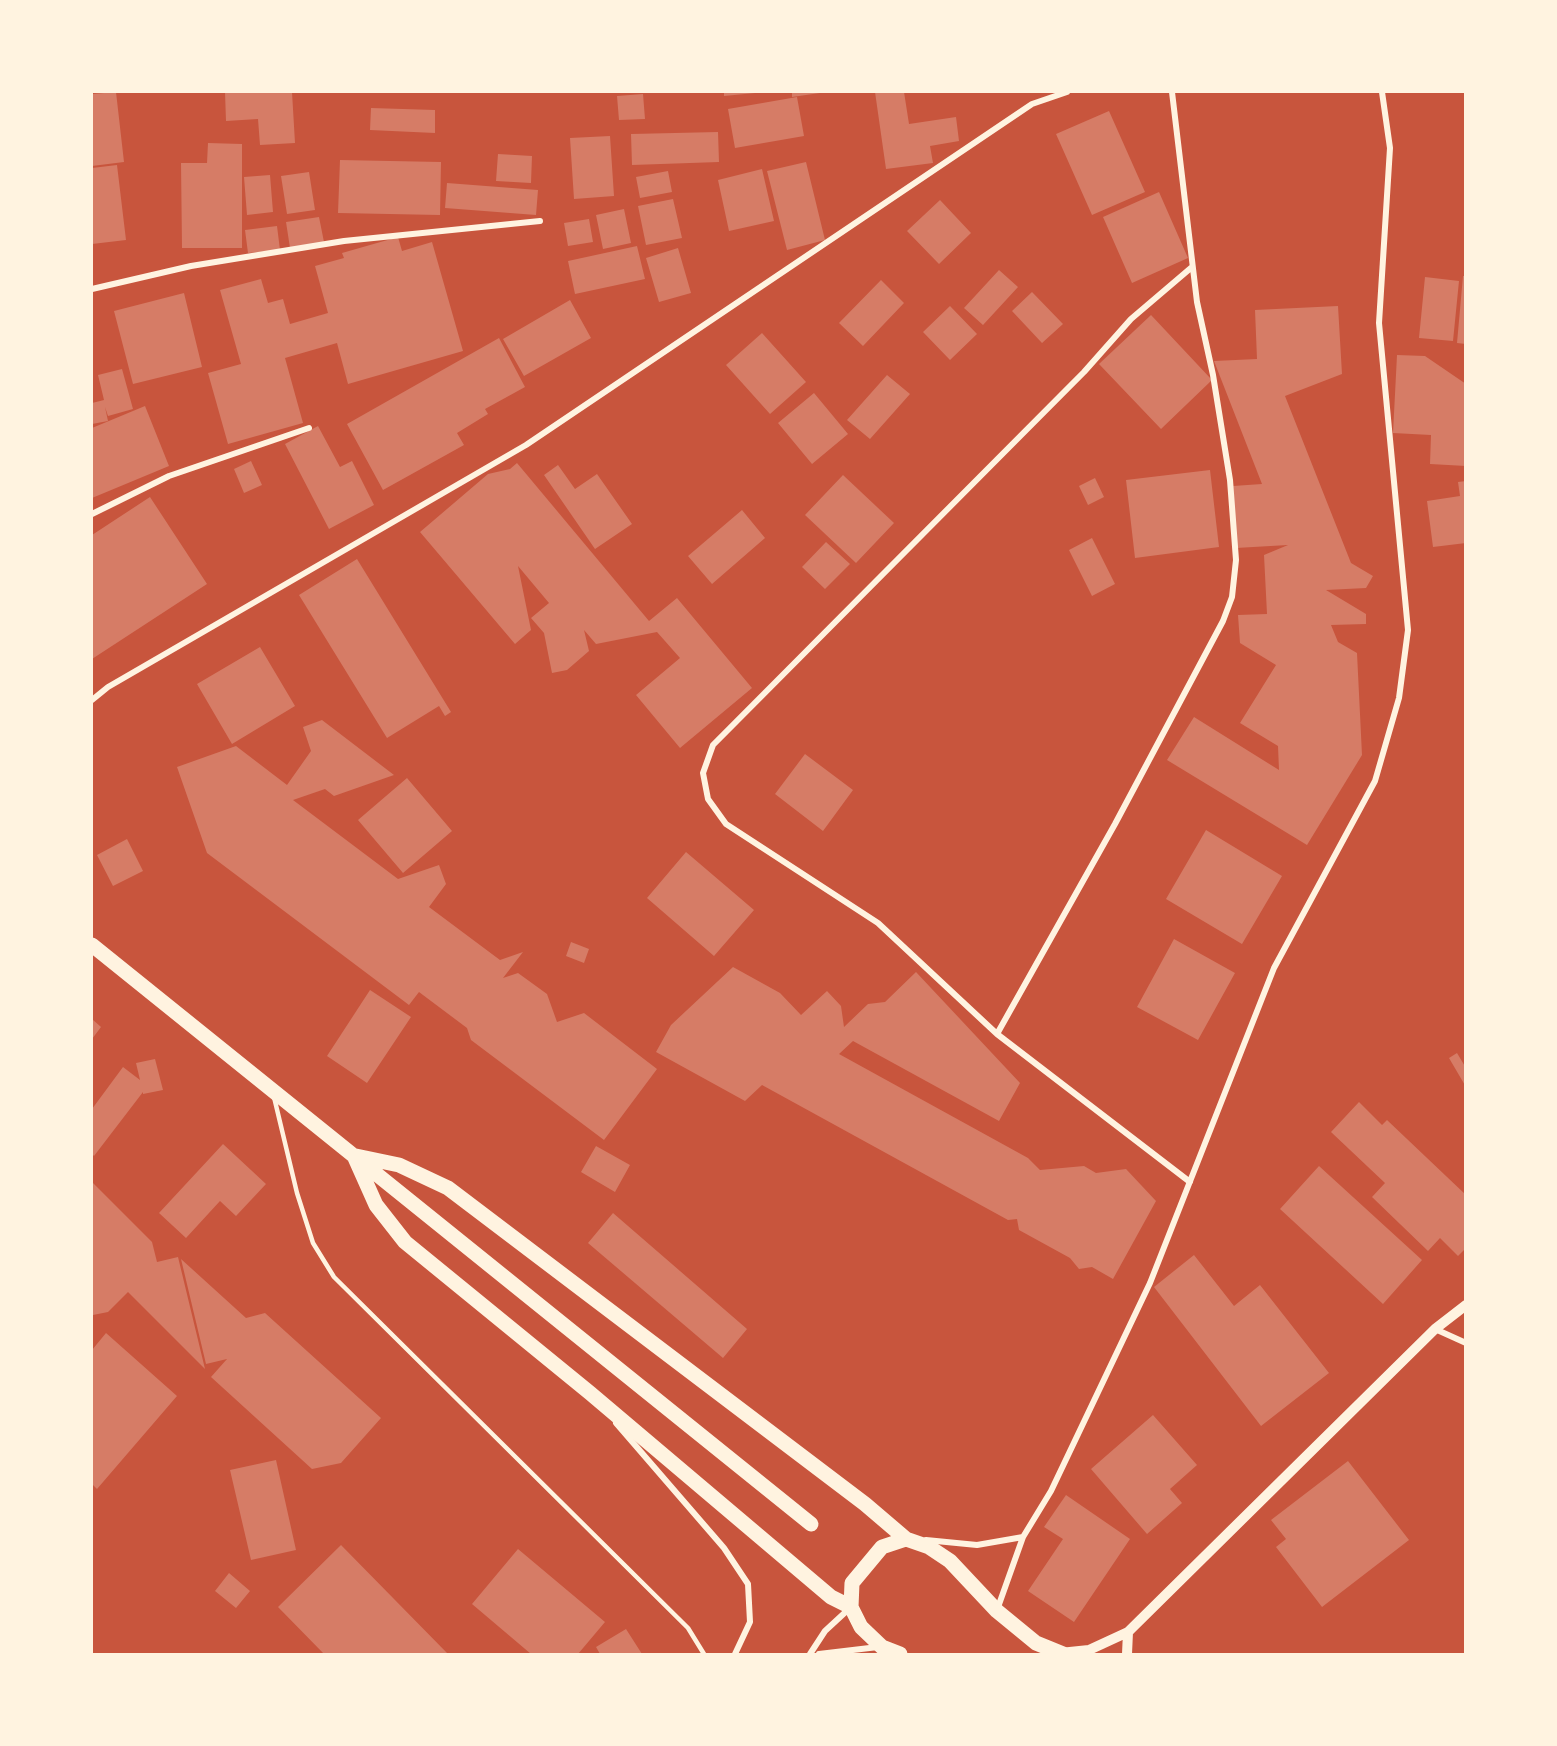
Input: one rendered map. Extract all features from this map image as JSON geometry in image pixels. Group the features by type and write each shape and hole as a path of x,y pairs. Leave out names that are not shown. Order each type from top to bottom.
{"main road":[{"path":"92,945 812,1524"},
{"path":"354,1155 376,1205 405,1242 590,1393 831,1597 851,1607"},
{"path":"354,1155 399,1165 447,1188 865,1504 906,1539 928,1547 950,1561 997,1611 1036,1643 1061,1654"},
{"path":"900,1654 882,1647 861,1627 851,1607 852,1583 882,1546 906,1539"}],"street":[{"path":"92,700 108,687 526,445 1032,104 1066,92"},
{"path":"997,1034 1115,824 1223,621 1232,597 1236,560 1230,480 1213,375 1197,302 1172,92"},
{"path":"997,1611 1023,1538 1051,1491 1150,1283 1274,968 1375,781 1399,698 1408,630 1379,323 1390,148 1382,92"},
{"path":"92,288 191,266 344,242 540,221"},
{"path":"1190,1182 997,1034 878,923 726,824 708,799 703,773 713,745 1084,372 1131,319 1192,267"},
{"path":"92,514 169,476 309,428"},
{"path":"1061,1654 1089,1650 1128,1632 1435,1329 1466,1305"},
{"path":"1435,1329 1466,1343"},
{"path":"590,1393 724,1548 748,1584 750,1622 735,1654"},
{"path":"906,1539 976,1545 1023,1538"},
{"path":"810,1654 825,1630 851,1607"},
{"path":"1126,1654 1128,1632"},
{"path":"819,1654 882,1647"}],"lane":[{"path":"273,1092 297,1193 313,1243 334,1277 688,1628 704,1654"}],"building":[{"path":"116,92 124,162 92,166 92,94"},
{"path":"225,92 292,92 295,143 260,145 258,119 226,121"},
{"path":"724,92 755,92 755,93 724,96"},
{"path":"792,92 820,92 820,93 792,97"},
{"path":"875,92 904,92 909,124 956,117 959,141 930,146 933,163 886,169"},
{"path":"643,94 645,119 619,120 617,96"},
{"path":"797,97 804,136 735,148 728,109"},
{"path":"371,108 435,110 435,133 370,130"},
{"path":"1109,111 1145,192 1092,215 1056,134"},
{"path":"718,132 719,162 632,165 631,134"},
{"path":"610,136 614,196 574,199 570,138"},
{"path":"208,143 242,144 242,248 182,248 181,163 207,163"},
{"path":"498,154 532,156 531,183 496,181"},
{"path":"340,160 441,162 440,215 338,213"},
{"path":"806,162 825,240 787,250 767,171"},
{"path":"117,165 126,240 92,244 92,168"},
{"path":"762,169 774,221 729,231 718,180"},
{"path":"668,171 672,192 640,198 636,177"},
{"path":"309,172 315,210 287,214 281,176"},
{"path":"270,175 273,212 247,215 244,177"},
{"path":"447,183 538,190 536,215 445,208"},
{"path":"1159,192 1188,258 1132,283 1103,217"},
{"path":"673,199 682,238 646,245 638,206"},
{"path":"940,200 971,233 939,264 907,231"},
{"path":"624,209 631,243 603,249 596,215"},
{"path":"319,217 324,242 290,248 286,222"},
{"path":"589,219 593,242 568,246 564,223"},
{"path":"277,226 280,250 248,253 245,230"},
{"path":"398,237 402,251 432,242 463,351 348,384 337,343 285,358 303,423 228,444 208,373 241,364 220,290 261,279 268,303 283,299 290,324 328,313 315,266 344,258 342,253"},
{"path":"637,246 645,279 575,294 568,261"},
{"path":"678,248 691,293 659,302 646,258"},
{"path":"999,270 1018,287 983,325 964,308"},
{"path":"1463,276 1466,276 1466,344 1457,343"},
{"path":"1425,277 1459,281 1453,341 1419,338"},
{"path":"881,280 904,303 863,346 839,323"},
{"path":"1032,292 1063,324 1042,343 1012,311"},
{"path":"184,293 202,367 133,384 114,311"},
{"path":"570,300 591,338 524,376 503,339"},
{"path":"950,306 977,334 950,360 923,332"},
{"path":"1338,306 1342,374 1285,396 1351,563 1373,576 1366,588 1326,590 1366,614 1366,624 1331,625 1338,642 1357,653 1362,755 1307,845 1167,760 1194,717 1279,770 1278,746 1240,723 1276,665 1240,643 1238,615 1267,614 1264,555 1288,545 1236,548 1233,486 1262,484 1214,361 1257,359 1255,310"},
{"path":"1151,315 1212,380 1161,429 1099,364"},
{"path":"762,333 806,382 770,414 726,365"},
{"path":"499,338 525,387 485,409 488,414 457,433 464,445 383,490 347,424"},
{"path":"1397,355 1425,356 1466,384 1466,466 1430,464 1431,435 1393,433"},
{"path":"122,369 133,409 108,416 105,407 108,421 92,424 92,403 104,400 98,375"},
{"path":"887,375 910,394 870,439 847,420"},
{"path":"814,393 848,434 812,464 778,423"},
{"path":"145,406 169,466 92,498 92,428"},
{"path":"318,426 340,467 352,461 374,505 329,529 285,444"},
{"path":"251,461 262,485 244,493 234,469"},
{"path":"517,463 649,621 677,598 752,688 680,748 636,695 680,658 657,632 596,644 584,630 589,651 567,670 552,673 544,633 531,618 549,603 518,566 531,630 515,644 420,532 488,474 510,469"},
{"path":"558,465 575,489 597,474 632,524 595,549 544,475"},
{"path":"1210,470 1219,547 1135,558 1126,480"},
{"path":"843,475 894,523 856,563 805,515"},
{"path":"1095,478 1104,497 1088,505 1079,486"},
{"path":"1466,481 1466,543 1433,547 1427,501 1460,496 1458,482"},
{"path":"150,497 207,584 92,659 92,535"},
{"path":"742,510 765,538 712,584 688,556"},
{"path":"1092,538 1115,584 1092,596 1069,550"},
{"path":"826,542 850,564 825,589 802,567"},
{"path":"357,559 451,712 445,716 439,706 387,738 299,595"},
{"path":"260,647 295,706 232,744 197,684"},
{"path":"322,720 394,775 334,796 325,789 293,800 398,879 439,865 446,884 429,907 500,960 523,952 503,978 518,973 547,994 557,1022 584,1013 657,1069 604,1140 471,1040 467,1028 419,992 409,1005 207,853 177,767 236,746 287,785 311,751 303,727"},
{"path":"805,754 853,790 823,831 775,794"},
{"path":"407,778 452,831 403,873 358,820"},
{"path":"1206,830 1282,876 1242,944 1166,899"},
{"path":"127,839 143,871 113,886 97,855"},
{"path":"686,852 754,910 714,956 647,898"},
{"path":"1174,939 1235,973 1198,1040 1137,1007"},
{"path":"571,942 589,949 584,963 566,956"},
{"path":"733,967 780,993 801,1015 827,991 841,1006 844,1027 868,1004 885,1002 916,972 1020,1083 999,1121 853,1041 839,1054 1028,1158 1040,1170 1084,1166 1096,1173 1126,1169 1156,1201 1113,1279 1092,1267 1079,1269 1070,1258 1019,1230 1017,1219 1008,1220 762,1085 745,1101 656,1052 671,1025"},
{"path":"370,990 411,1017 367,1083 327,1056"},
{"path":"92,1019 101,1027 92,1039"},
{"path":"1457,1053 1466,1068 1466,1087 1449,1058"},
{"path":"155,1059 163,1090 143,1094 143,1092 94,1156 92,1154 92,1109 123,1067 140,1080 136,1063"},
{"path":"1359,1102 1382,1125 1387,1120 1466,1195 1466,1248 1458,1256 1440,1238 1428,1251 1372,1197 1385,1183 1331,1132"},
{"path":"223,1144 266,1184 236,1216 220,1201 186,1238 159,1213"},
{"path":"596,1146 630,1165 615,1192 581,1172"},
{"path":"1319,1166 1422,1260 1383,1304 1280,1209"},
{"path":"92,1182 152,1242 157,1262 178,1257 205,1369 128,1292 108,1312 92,1314"},
{"path":"613,1213 747,1329 723,1358 588,1243"},
{"path":"1194,1255 1234,1306 1260,1285 1329,1373 1261,1426 1154,1287"},
{"path":"181,1259 246,1318 265,1313 381,1418 341,1463 312,1469 211,1377 227,1359 206,1364"},
{"path":"106,1333 177,1396 97,1489 92,1484 92,1350"},
{"path":"1153,1415 1197,1465 1170,1489 1182,1503 1147,1534 1091,1469"},
{"path":"276,1460 296,1550 251,1560 230,1470"},
{"path":"1348,1461 1409,1540 1322,1607 1276,1547 1286,1539 1271,1520"},
{"path":"1066,1495 1130,1539 1074,1622 1028,1591 1063,1539 1044,1527"},
{"path":"341,1545 448,1654 324,1654 278,1607"},
{"path":"518,1549 605,1622 578,1654 531,1654 472,1604"},
{"path":"229,1573 250,1591 236,1608 215,1591"},
{"path":"626,1629 642,1654 600,1654 596,1647"}]}
